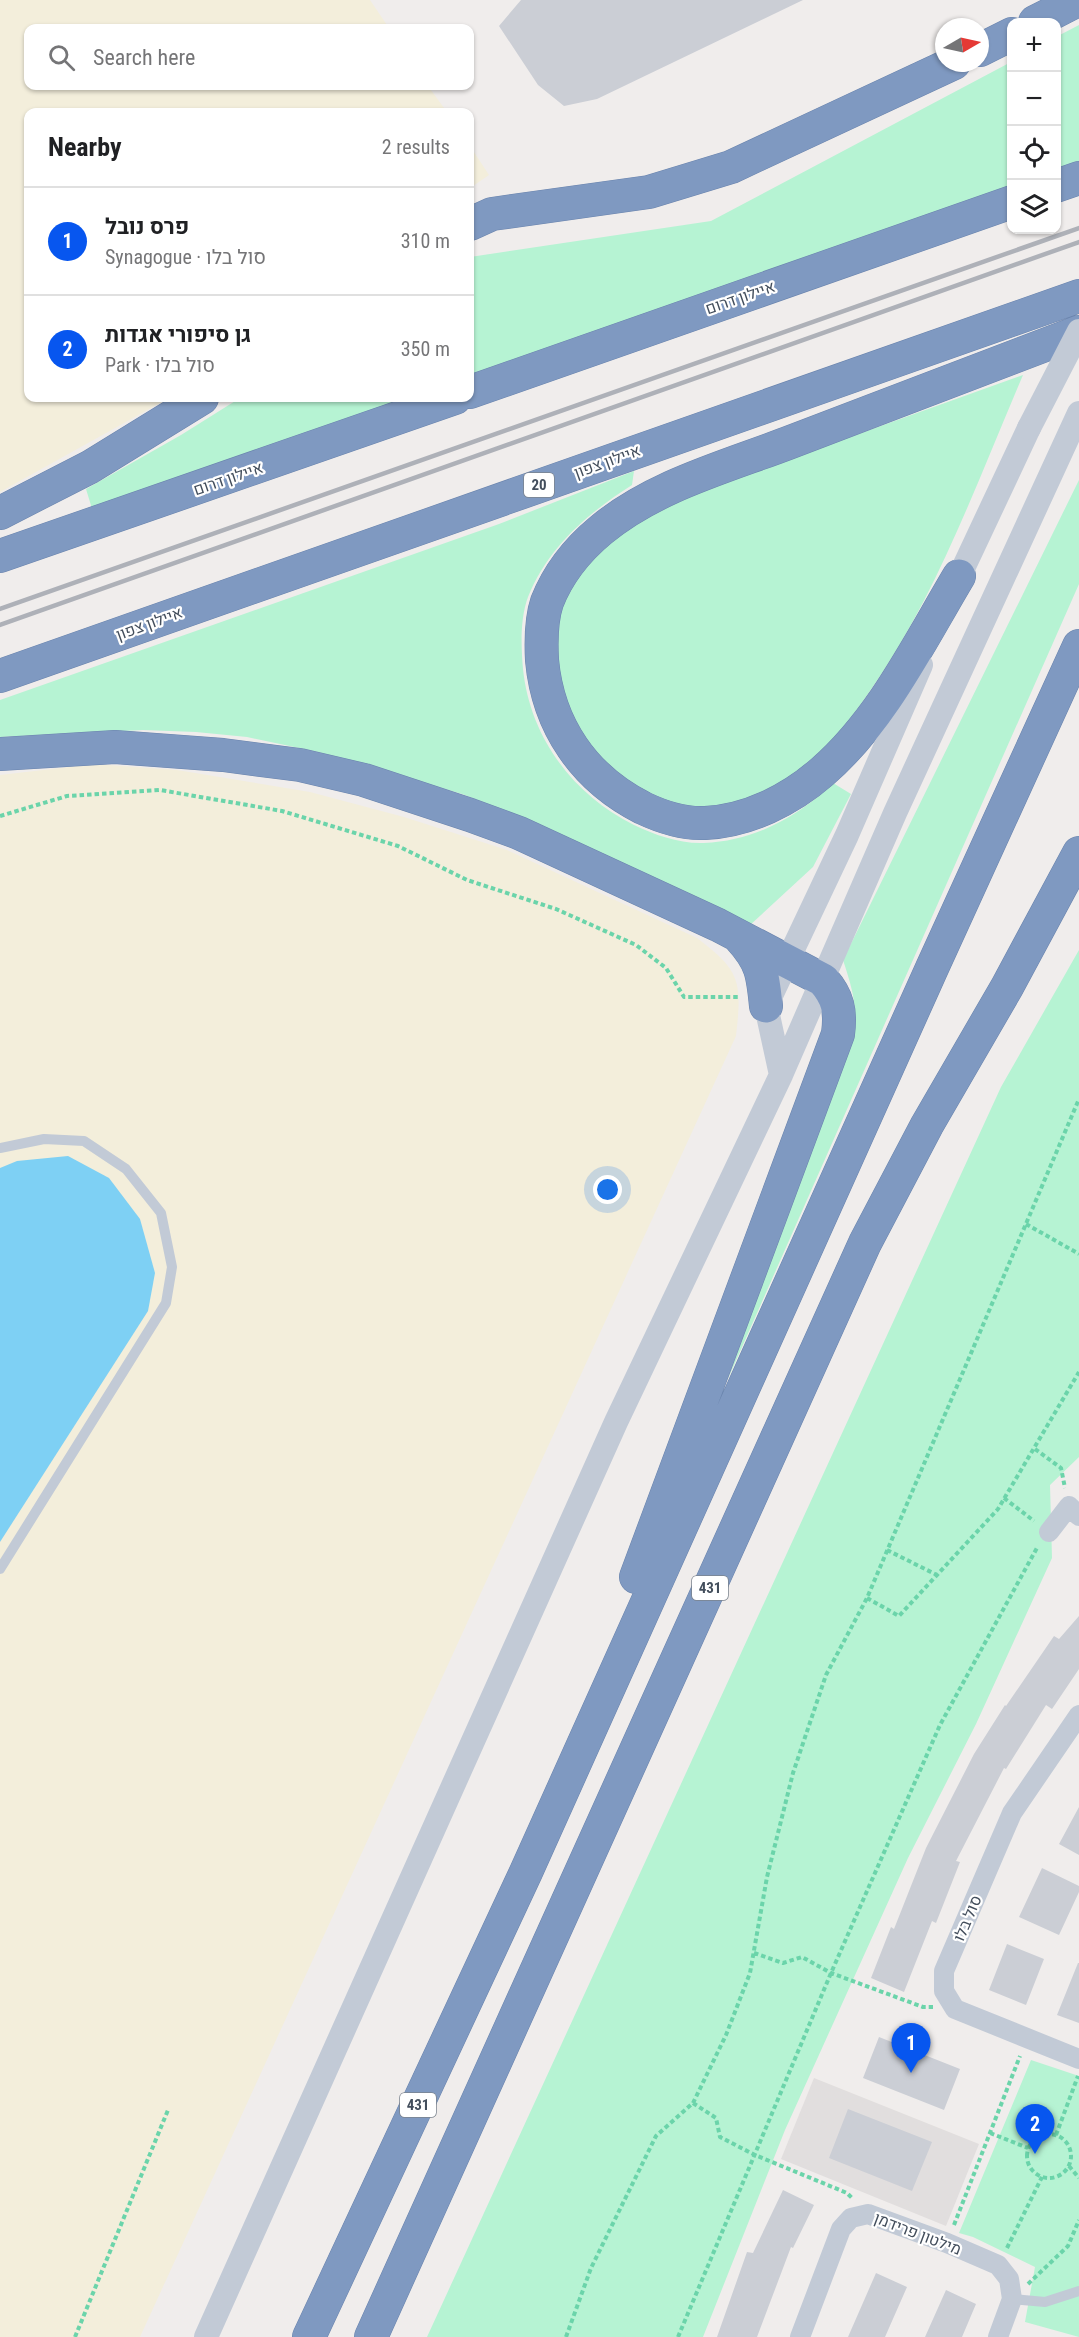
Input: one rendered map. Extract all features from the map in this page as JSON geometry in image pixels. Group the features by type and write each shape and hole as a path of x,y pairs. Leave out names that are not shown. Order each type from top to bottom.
{"highway":[{"path":"1043,18 1078,0"},
{"path":"989,45 1007,36"},
{"path":"474,222 492,214 649,192 731,167 935,72"},
{"path":"1061,184 1079,178"},
{"name":"איילון דרום","path":"474,391 1007,203"},
{"name":"איילון צפון","path":"0,676 1079,296"},
{"path":"959,576 887,696 838,756 820,773 783,799 747,816 714,822 689,822 654,813 613,791 580,760 561,729 546,693 541,648 546,604 568,564 581,549 619,517 686,482 1079,331"},
{"path":"0,513 90,467 196,402"},
{"name":"איילון דרום","path":"0,556 443,402"},
{"name":"431","path":"309,2337 526,1872 1079,646"},
{"path":"0,754 115,747 158,750 300,765 364,780 470,815 519,834 736,934 823,980 834,993 839,1005 838,1034 526,1872"},
{"name":"431","path":"371,2337 866,1243 927,1125 1007,987 1079,853"},
{"path":"736,934 753,953 763,976 765,1006"},
{"path":"393,2337 636,1751"}],"street":[{"path":"782,1075 765,1006 847,835 959,576 1029,428 1079,331"},
{"path":"206,2337 616,1422 782,1075 895,813 1079,413"},
{"path":"1049,1532 1074,1511"},
{"name":"סול בלו","path":"954,2009 944,1991 944,1971 988,1865 1012,1813 1079,1715"},
{"path":"954,2009 1079,2060"},
{"name":"מילטון פרידמן","path":"800,2337 841,2229 851,2218 868,2214 947,2243 998,2265"},
{"path":"998,2265 1009,2279 1012,2299 998,2337"}],"lane":[{"path":"0,1148 44,1138 84,1141 126,1169 161,1213 172,1267 166,1302 0,1569"},
{"path":"1012,2299 1046,2302 1079,2291"}],"path":[{"path":"0,816 68,796 159,790 282,811 398,846 467,880 556,909 636,945 666,968 684,997 735,996 765,1006"},
{"path":"566,2337 591,2268 656,2136 693,2103 726,2035 750,1973 766,1876 793,1773 826,1676 867,1598 1079,1100"},
{"path":"1026,1224 1079,1254"},
{"path":"867,1598 899,1616 998,1509 1079,1372"},
{"path":"1035,1449 1061,1467 1074,1511"},
{"path":"678,2337 831,1973 940,1725 1032,1553 1049,1532 1004,1498"},
{"path":"887,1550 937,1575"},
{"path":"754,1953 783,1963 802,1957 831,1973 923,2007 954,2009"},
{"path":"947,2243 1027,2038"},
{"path":"1056,2135 1079,2072"},
{"path":"693,2103 716,2118 720,2137 755,2155 847,2193 868,2214"},
{"path":"75,2337 168,2110"},
{"path":"990,2133 1029,2148"},
{"path":"1044,2134 1056,2135 1068,2143 1071,2151 1069,2166 1057,2177 1042,2177 1035,2173 1028,2163 1029,2148 1037,2137 1044,2134"},
{"path":"1069,2166 1079,2178"},
{"path":"998,2265 1042,2177"},
{"path":"1012,2299 1068,2246 1079,2220"}],"shaded area":[{"path":"814,2078 979,2144 946,2226 781,2159"}],"green space":[{"path":"1079,25 1079,161 1061,168 1061,72 1061,34"},
{"path":"1007,64 1007,186 474,377 474,256 711,221"},
{"path":"1023,375 972,497 916,616 864,700 813,761 795,776 754,798 709,807 686,806 664,801 642,791 593,753 565,705 556,640 566,596 582,569 593,557 639,522 695,494"},
{"path":"234,402 404,402 93,512 86,489"},
{"path":"634,471 632,485 600,507 571,533 546,562 536,579 525,605 522,623 522,660 527,694 545,740 558,761 574,780 592,798 612,812 634,825 668,838 704,843 740,838 790,816 833,783 851,794 813,867 749,926 536,823 462,794 318,752 247,737 196,732 143,730 0,737 0,700 499,524"},
{"path":"1079,480 1079,584 727,1381 853,1035 855,1015 853,997 843,960"},
{"path":"1079,950 1079,1457 1050,1485 1052,1558 976,1724 908,1858 785,2130 703,2337 427,2337 1001,1087"},
{"path":"1031,2060 1079,2076 1079,2337 1025,2322 1035,2267 973,2237 959,2233"}],"sand":[{"path":"0,0 370,0 386,24 24,24 24,90 431,90 444,108 24,108 24,402 162,402 0,492"},
{"path":"474,152 489,175 474,185"},
{"path":"95,764 177,770 310,792 404,817 507,850 697,938 712,949 730,969 738,990 739,1003 736,1036 140,2337 0,2337 0,775"}],"water":[{"path":"68,1156 109,1178 140,1219 155,1273 148,1311 0,1542 0,1168 17,1161"}],"building":[{"path":"521,0 803,0 597,99 564,106 538,85 499,26"},
{"path":"1079,1616 1079,1669 1052,1709 1046,1705 1006,1769 1004,1768 956,1861 960,1862 936,1923 932,1921 904,1992 871,1978 891,1927 894,1929 926,1848 974,1754 1005,1705 1054,1636 1059,1639"},
{"path":"1079,1807 1079,1855 1059,1844"},
{"path":"1042,1868 1079,1886 1079,1892 1059,1935 1019,1917"},
{"path":"1007,1944 1044,1959 1026,2005 989,1990"},
{"path":"1079,1963 1079,2023 1057,2015"},
{"path":"879,2037 960,2069 944,2110 863,2078"},
{"path":"848,2109 932,2142 912,2191 829,2158"},
{"path":"783,2190 814,2205 793,2248 791,2247 757,2337 717,2337 747,2252 753,2253"},
{"path":"876,2273 907,2287 885,2337 848,2337"},
{"path":"946,2290 976,2304 962,2337 925,2337"}],"railway":[{"path":"0,609 1079,228"},
{"path":"0,625 1079,242"}],"place":[{"name":"פרס נובל","path":"911,2073"},
{"name":"גן סיפורי אגדות","path":"1035,2154"}]}
